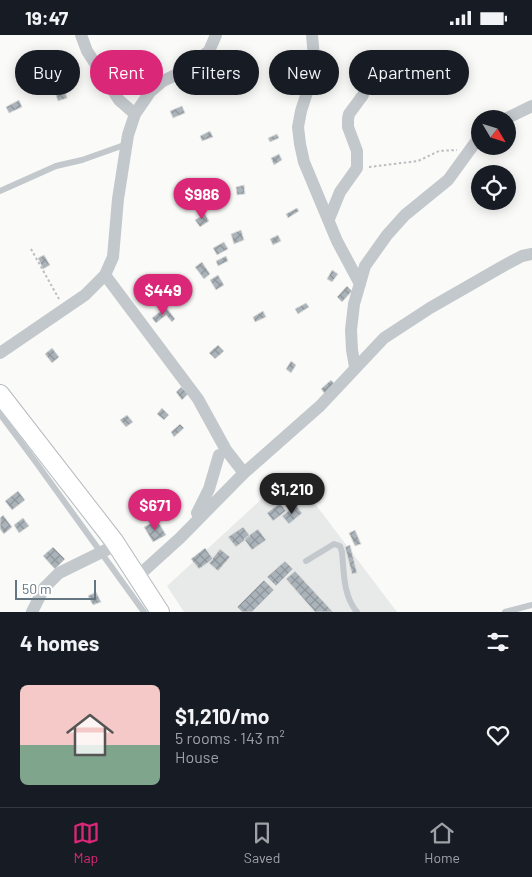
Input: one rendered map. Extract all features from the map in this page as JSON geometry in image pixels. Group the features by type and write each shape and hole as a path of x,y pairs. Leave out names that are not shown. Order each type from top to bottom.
{"main road":[{"path":"0,394 116,545 160,612"}],"street":[{"path":"81,35 87,51 118,100 135,114"},
{"path":"0,353 85,295 105,275 113,257 118,199 127,145 135,114 150,92 163,81 186,70 209,51 216,35"},
{"path":"312,35 314,57 312,74 298,127 300,144 304,162 338,241 360,283"},
{"path":"329,219 340,192 357,168 357,151 348,127 348,119 349,114 363,95"},
{"path":"516,114 532,106"},
{"path":"355,367 352,350 354,304 365,267 387,235 405,215 448,180 471,147"},
{"path":"138,576 244,473 320,406 377,344 398,328 504,265 532,254"},
{"path":"105,275 198,399 226,450 244,473"},
{"path":"191,526 209,489 219,455"},
{"path":"32,612 44,588 55,577 116,545"}],"lane":[{"path":"0,191 56,166 82,160 127,145"},
{"path":"0,415 144,612"},
{"path":"306,561 334,544 340,547 346,590 351,605 357,612"},
{"path":"505,612 532,605"}],"path":[{"path":"357,168 418,161 439,151 469,150"},
{"path":"31,249 65,309"}],"shaded area":[{"path":"291,472 397,612 184,612 167,586"}],"building":[{"path":"56,95 66,95 67,98 58,101"},
{"path":"19,100 22,107 9,113 6,107"},
{"path":"182,106 185,113 173,118 170,111"},
{"path":"210,131 213,137 202,141 200,136"},
{"path":"277,134 279,138 270,142 268,138"},
{"path":"279,154 282,160 274,165 271,158"},
{"path":"244,185 245,194 237,195 236,187"},
{"path":"297,208 299,211 288,218 286,214"},
{"path":"205,214 209,221 200,227 195,220"},
{"path":"241,230 244,240 234,244 231,234"},
{"path":"278,235 281,241 273,245 270,239"},
{"path":"224,242 228,249 217,255 213,248"},
{"path":"44,255 50,265 43,269 38,258"},
{"path":"226,256 228,261 218,266 216,261"},
{"path":"202,262 210,274 204,279 195,267"},
{"path":"332,270 338,274 332,282 327,279"},
{"path":"218,275 224,285 216,290 210,280"},
{"path":"347,286 352,291 342,302 337,297"},
{"path":"306,303 309,307 298,314 295,309"},
{"path":"166,307 175,319 172,322 166,315 156,323 152,318"},
{"path":"263,311 266,317 255,322 253,317"},
{"path":"218,345 224,351 215,359 209,353"},
{"path":"52,348 59,357 52,363 45,354"},
{"path":"291,361 296,365 291,373 286,369"},
{"path":"331,380 336,386 326,395 321,389"},
{"path":"181,387 188,394 182,400 176,392"},
{"path":"162,408 169,415 164,420 157,414"},
{"path":"127,415 133,422 126,427 120,420"},
{"path":"180,424 184,428 174,437 171,432"},
{"path":"18,491 25,500 12,510 5,501"},
{"path":"280,503 286,511 273,521 267,513"},
{"path":"296,505 302,513 289,524 282,516"},
{"path":"3,515 12,527 4,534 0,529 0,518"},
{"path":"23,518 29,526 19,533 14,525"},
{"path":"157,520 166,535 153,542 144,527"},
{"path":"243,527 250,536 236,547 228,537"},
{"path":"258,529 266,540 252,550 244,539"},
{"path":"355,530 361,544 355,546 349,533"},
{"path":"350,545 357,573 352,574 345,547"},
{"path":"53,547 65,559 55,569 43,556"},
{"path":"205,548 213,559 199,569 191,559"},
{"path":"220,549 230,557 218,571 209,563"},
{"path":"285,561 293,569 276,586 267,577"},
{"path":"295,571 333,612 315,612 286,579"},
{"path":"264,580 274,590 252,612 242,612 237,607"},
{"path":"96,592 101,602 93,605 88,596"}]}
